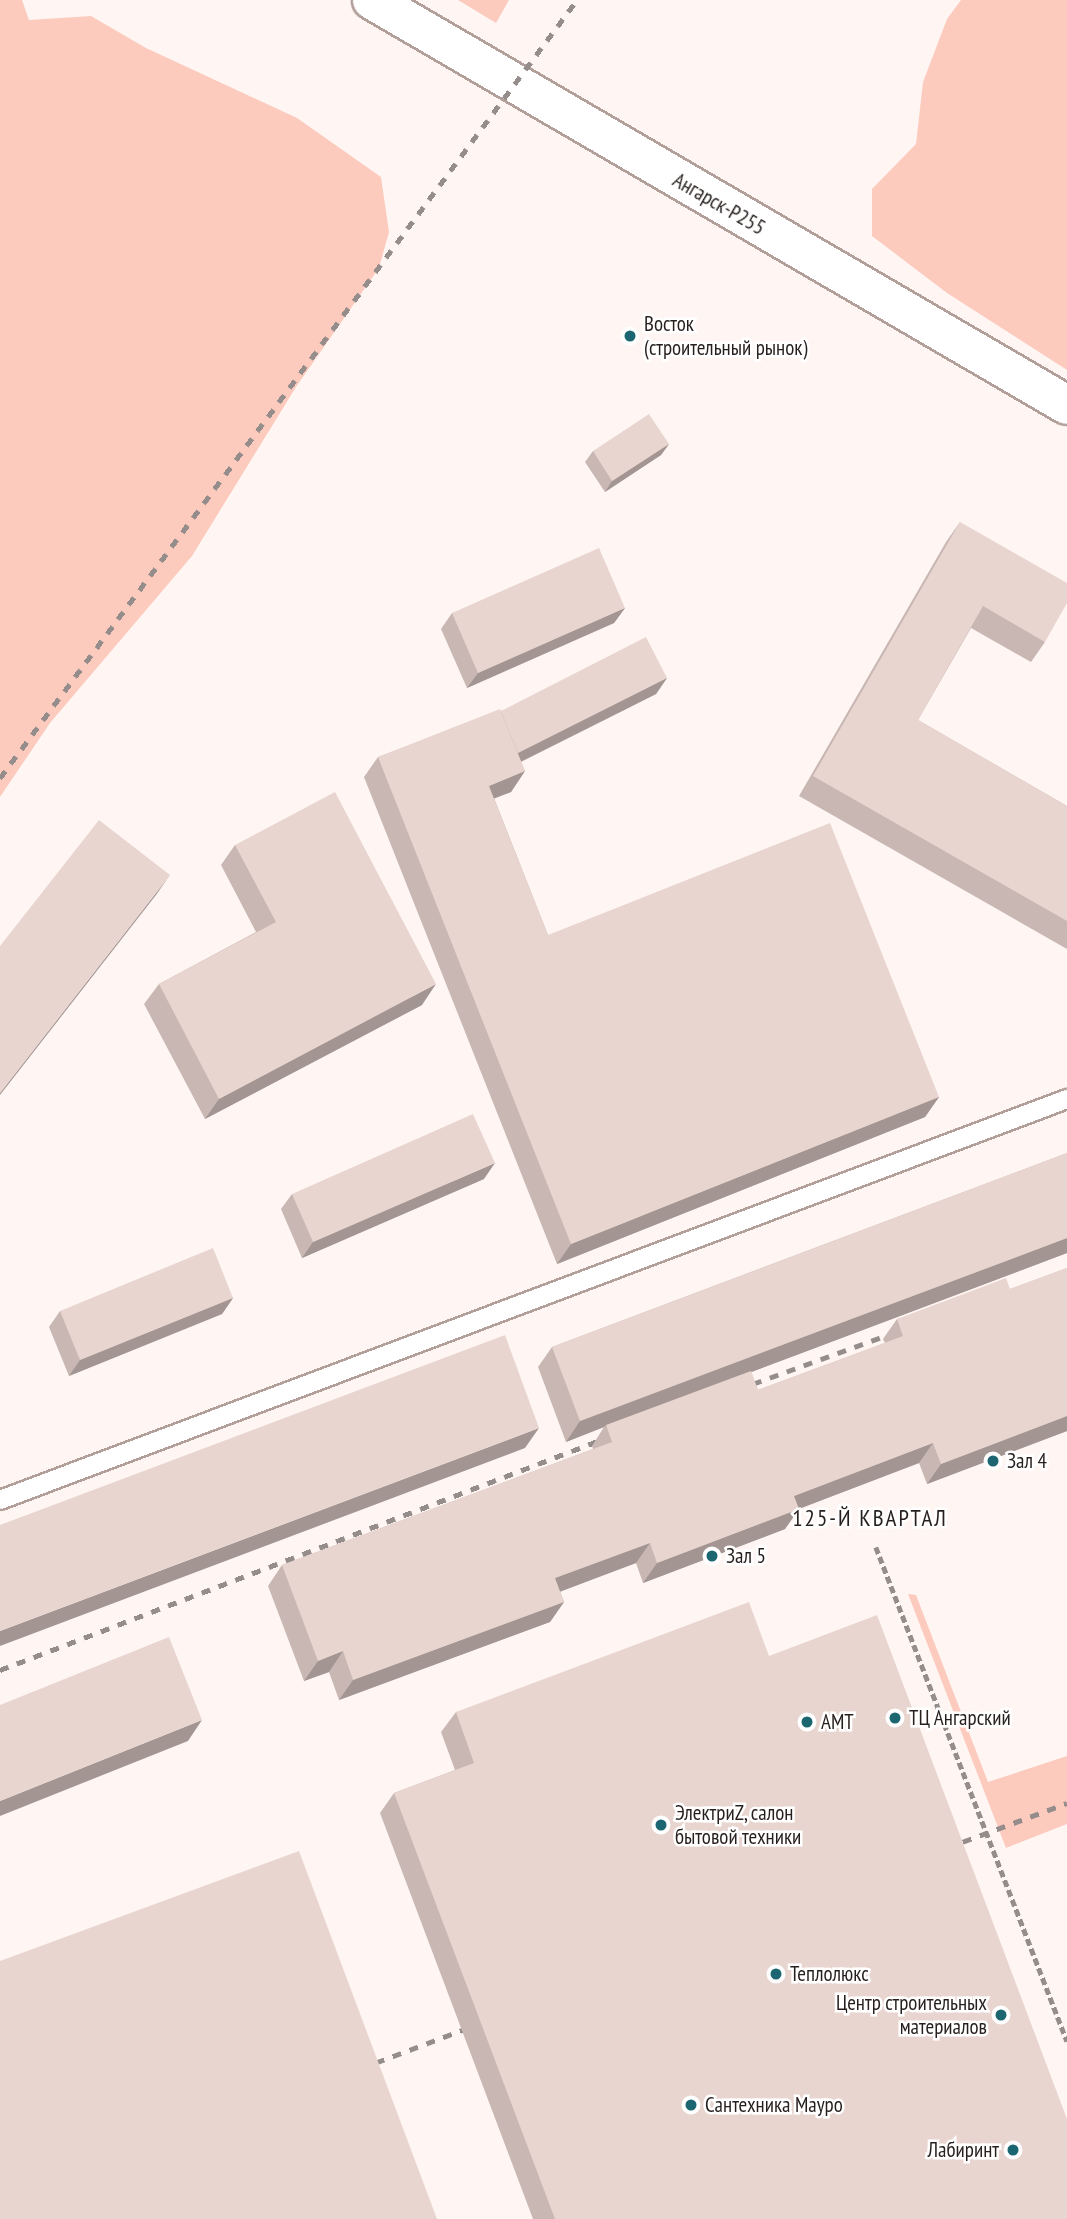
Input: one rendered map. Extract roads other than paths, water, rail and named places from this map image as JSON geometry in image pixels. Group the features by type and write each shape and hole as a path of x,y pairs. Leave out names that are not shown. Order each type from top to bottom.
{"main road":[{"name":"Ангарск-Р255","path":"372,0 1067,405"}],"lane":[{"path":"0,1500 1067,1099"}],"railway":[{"path":"0,778 577,0"},
{"path":"736,1390 904,1329"},
{"path":"0,1670 611,1436"},
{"path":"946,1848 1067,1803"},
{"path":"359,2069 481,2023"}],"place":[{"name":"Восток (строительный рынок)","path":"630,336"},
{"name":"Зал 4","path":"993,1461"},
{"name":"Зал 5","path":"712,1556"},
{"name":"ТЦ Ангарский","path":"895,1718"},
{"name":"АМТ","path":"807,1722"},
{"name":"ЭлектриZ, салон бытовой техники","path":"661,1825"},
{"name":"Теплолюкс","path":"776,1974"},
{"name":"Центр строительных материалов","path":"1001,2015"},
{"name":"Сантехника Мауро","path":"691,2105"},
{"name":"Лабиринт","path":"1013,2150"}],"district":[{"name":"125-Й КВАРТАЛ","path":"870,1518"}]}
